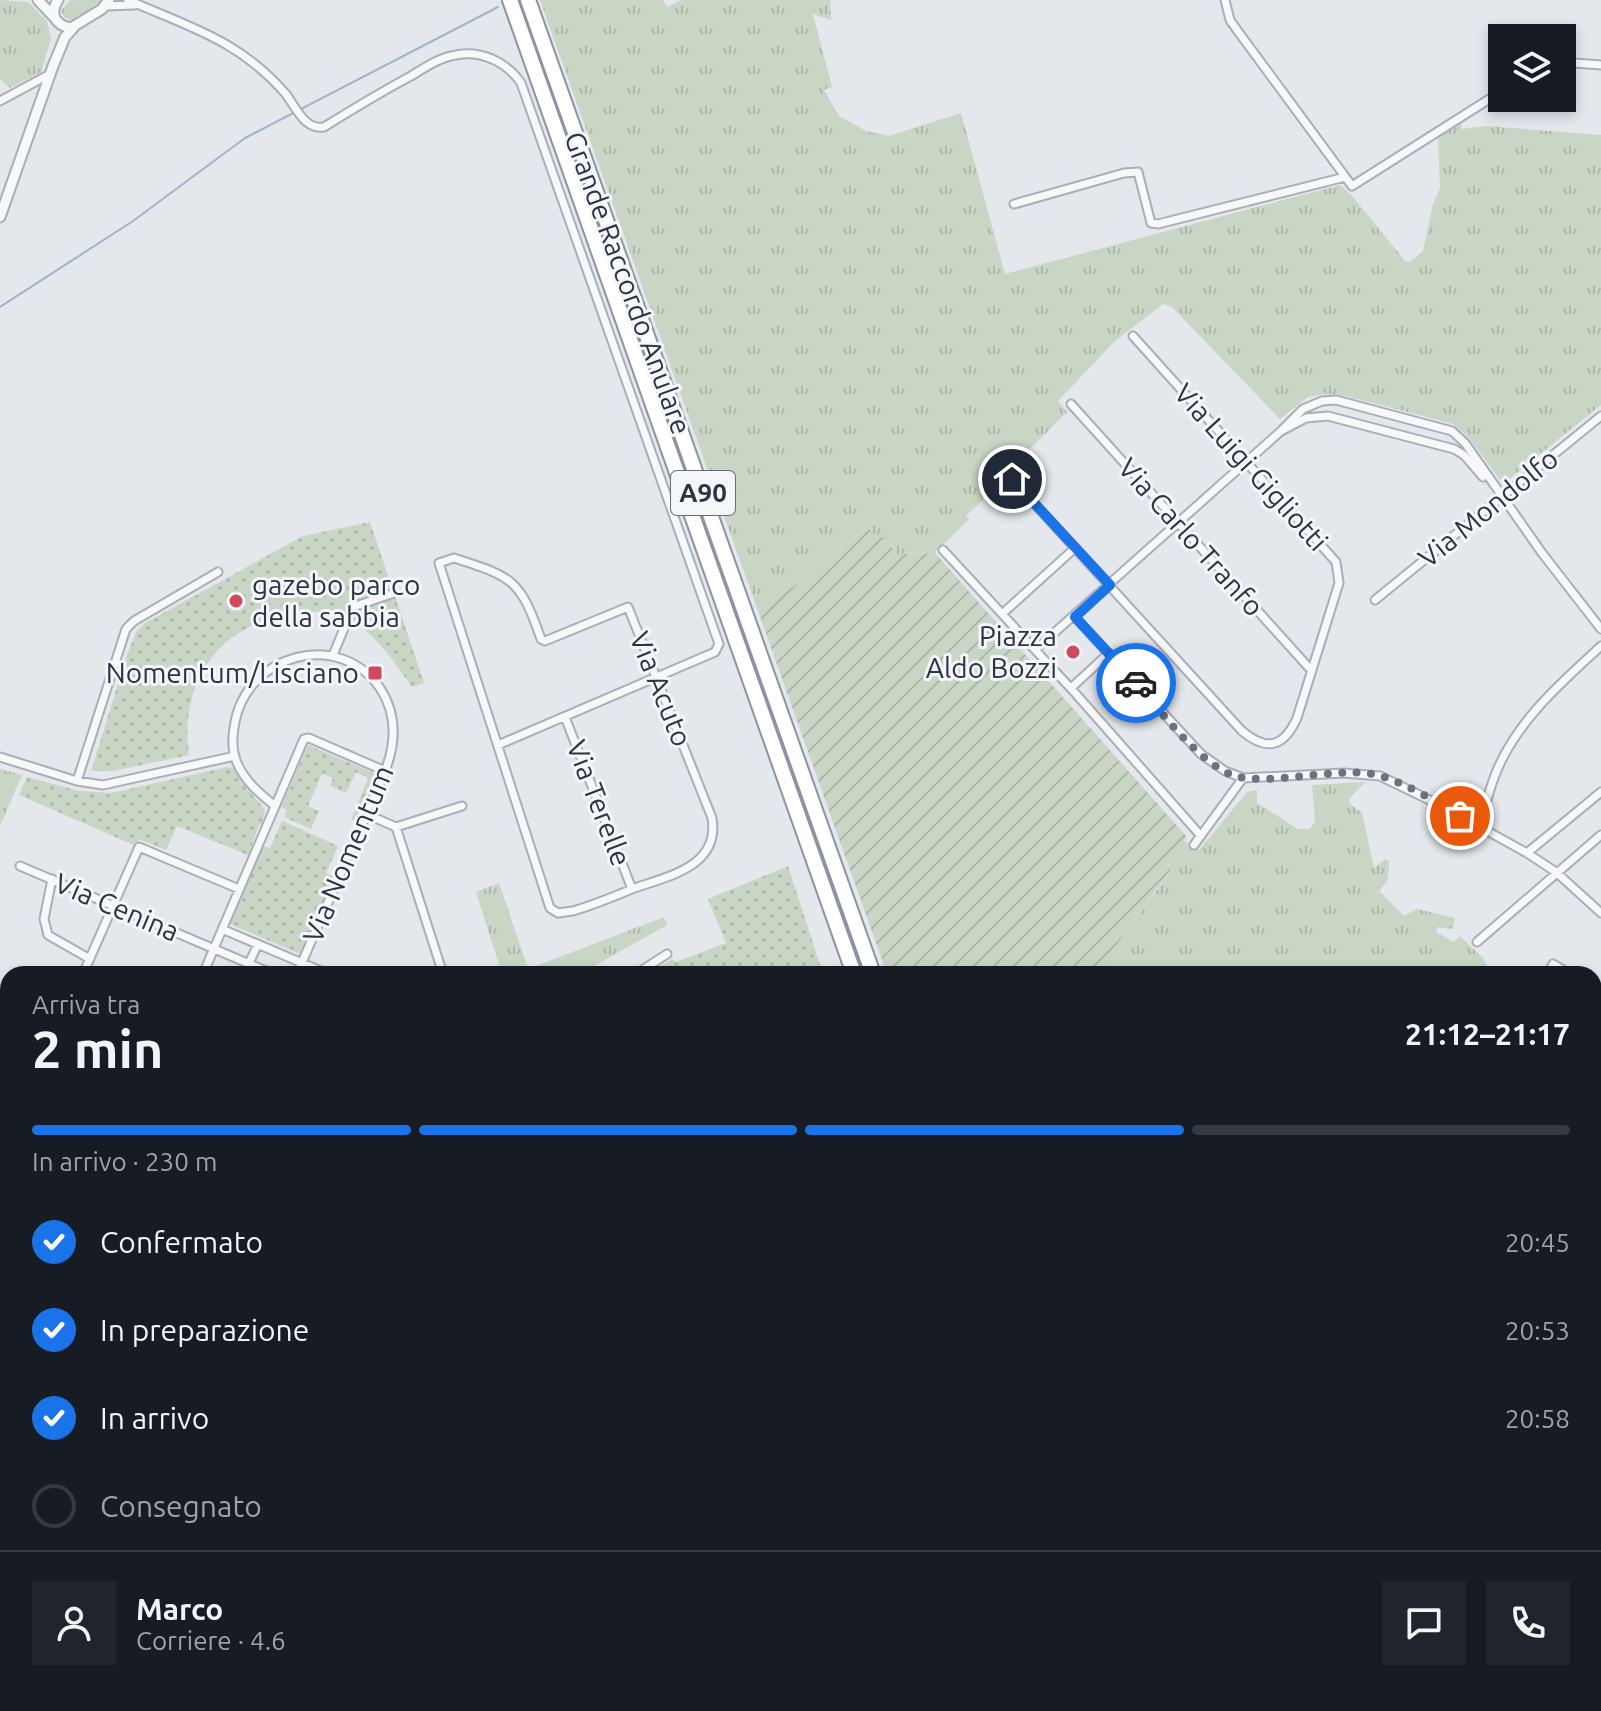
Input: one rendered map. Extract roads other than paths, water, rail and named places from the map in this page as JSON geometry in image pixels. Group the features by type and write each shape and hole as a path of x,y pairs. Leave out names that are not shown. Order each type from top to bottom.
{"highway":[{"name":"Grande Raccordo Anulare","path":"510,0 851,966"},
{"name":"Grande Raccordo Anulare","path":"530,6 870,966"}],"street":[{"path":"38,0 64,27 74,27"},
{"path":"57,55 53,10 58,0"},
{"path":"128,0 189,23 225,43 260,69 312,127 324,127 432,64 459,54 477,55 500,62 516,75 524,90 719,647 715,652 498,745"},
{"path":"1225,0 1230,20 1352,186 1488,100"},
{"path":"0,217 65,37 107,3 141,5"},
{"path":"1576,63 1601,65"},
{"path":"0,101 50,74"},
{"path":"1014,204 1124,173 1138,172 1151,223 1158,224 1345,177"},
{"name":"Via Luigi Gigliotti","path":"1012,479 1232,721 1259,743 1275,743 1289,734 1297,718 1339,583 1339,570 1327,550 1133,336"},
{"path":"1036,649 1303,409 1322,401 1336,400 1439,426 1461,437 1502,498 1601,629"},
{"name":"Via Carlo Tranfo","path":"1071,404 1311,670"},
{"path":"1281,431 1306,418 1322,415 1448,446 1464,455 1502,498"},
{"name":"Via Mondolfo","path":"1375,600 1601,416"},
{"path":"1002,614 1075,548"},
{"path":"943,550 1036,649 1201,836"},
{"name":"Via Acuto","path":"454,558 497,572 510,580 524,596 541,639 545,641 628,607 710,811 713,834 707,851 693,865 632,889 573,911 562,913 552,910 546,901 498,745 439,563 444,559 454,558"},
{"path":"77,781 126,629 134,621 218,572"},
{"path":"274,805 251,785 235,756 233,737 236,715 244,695 257,678 273,666 308,654 333,655 353,607 394,593"},
{"path":"1075,617 1201,754 1225,771 1243,778 1375,774 1527,853 1556,872 1601,913"},
{"path":"1479,826 1497,769 1511,743 1555,689 1601,646"},
{"path":"1071,688 1109,653"},
{"name":"Via Nomentum","path":"300,966 385,771 393,738 393,721 378,686 350,661 333,655"},
{"name":"Via Terelle","path":"565,717 632,889"},
{"path":"207,966 303,740 307,738 385,771"},
{"path":"0,757 77,781 112,784 235,756"},
{"path":"1194,845 1243,778"},
{"path":"1527,853 1601,792"},
{"path":"366,814 396,827 462,806"},
{"path":"396,827 440,966"},
{"path":"1477,942 1601,835"},
{"path":"87,966 136,849 140,847 239,889"},
{"name":"Via Cenina","path":"20,866 254,966"},
{"path":"52,879 44,919 48,935 90,959"},
{"path":"222,929 311,966"},
{"path":"249,964 258,944"},
{"path":"648,966 667,954"}],"waterway":[{"path":"0,307 133,221 245,138 498,7"}],"place":[{"name":"gazebo parco della sabbia","path":"236,601"},
{"name":"Piazza Aldo Bozzi","path":"1073,652"},
{"name":"Nomentum/Lisciano","path":"375,673"}]}
